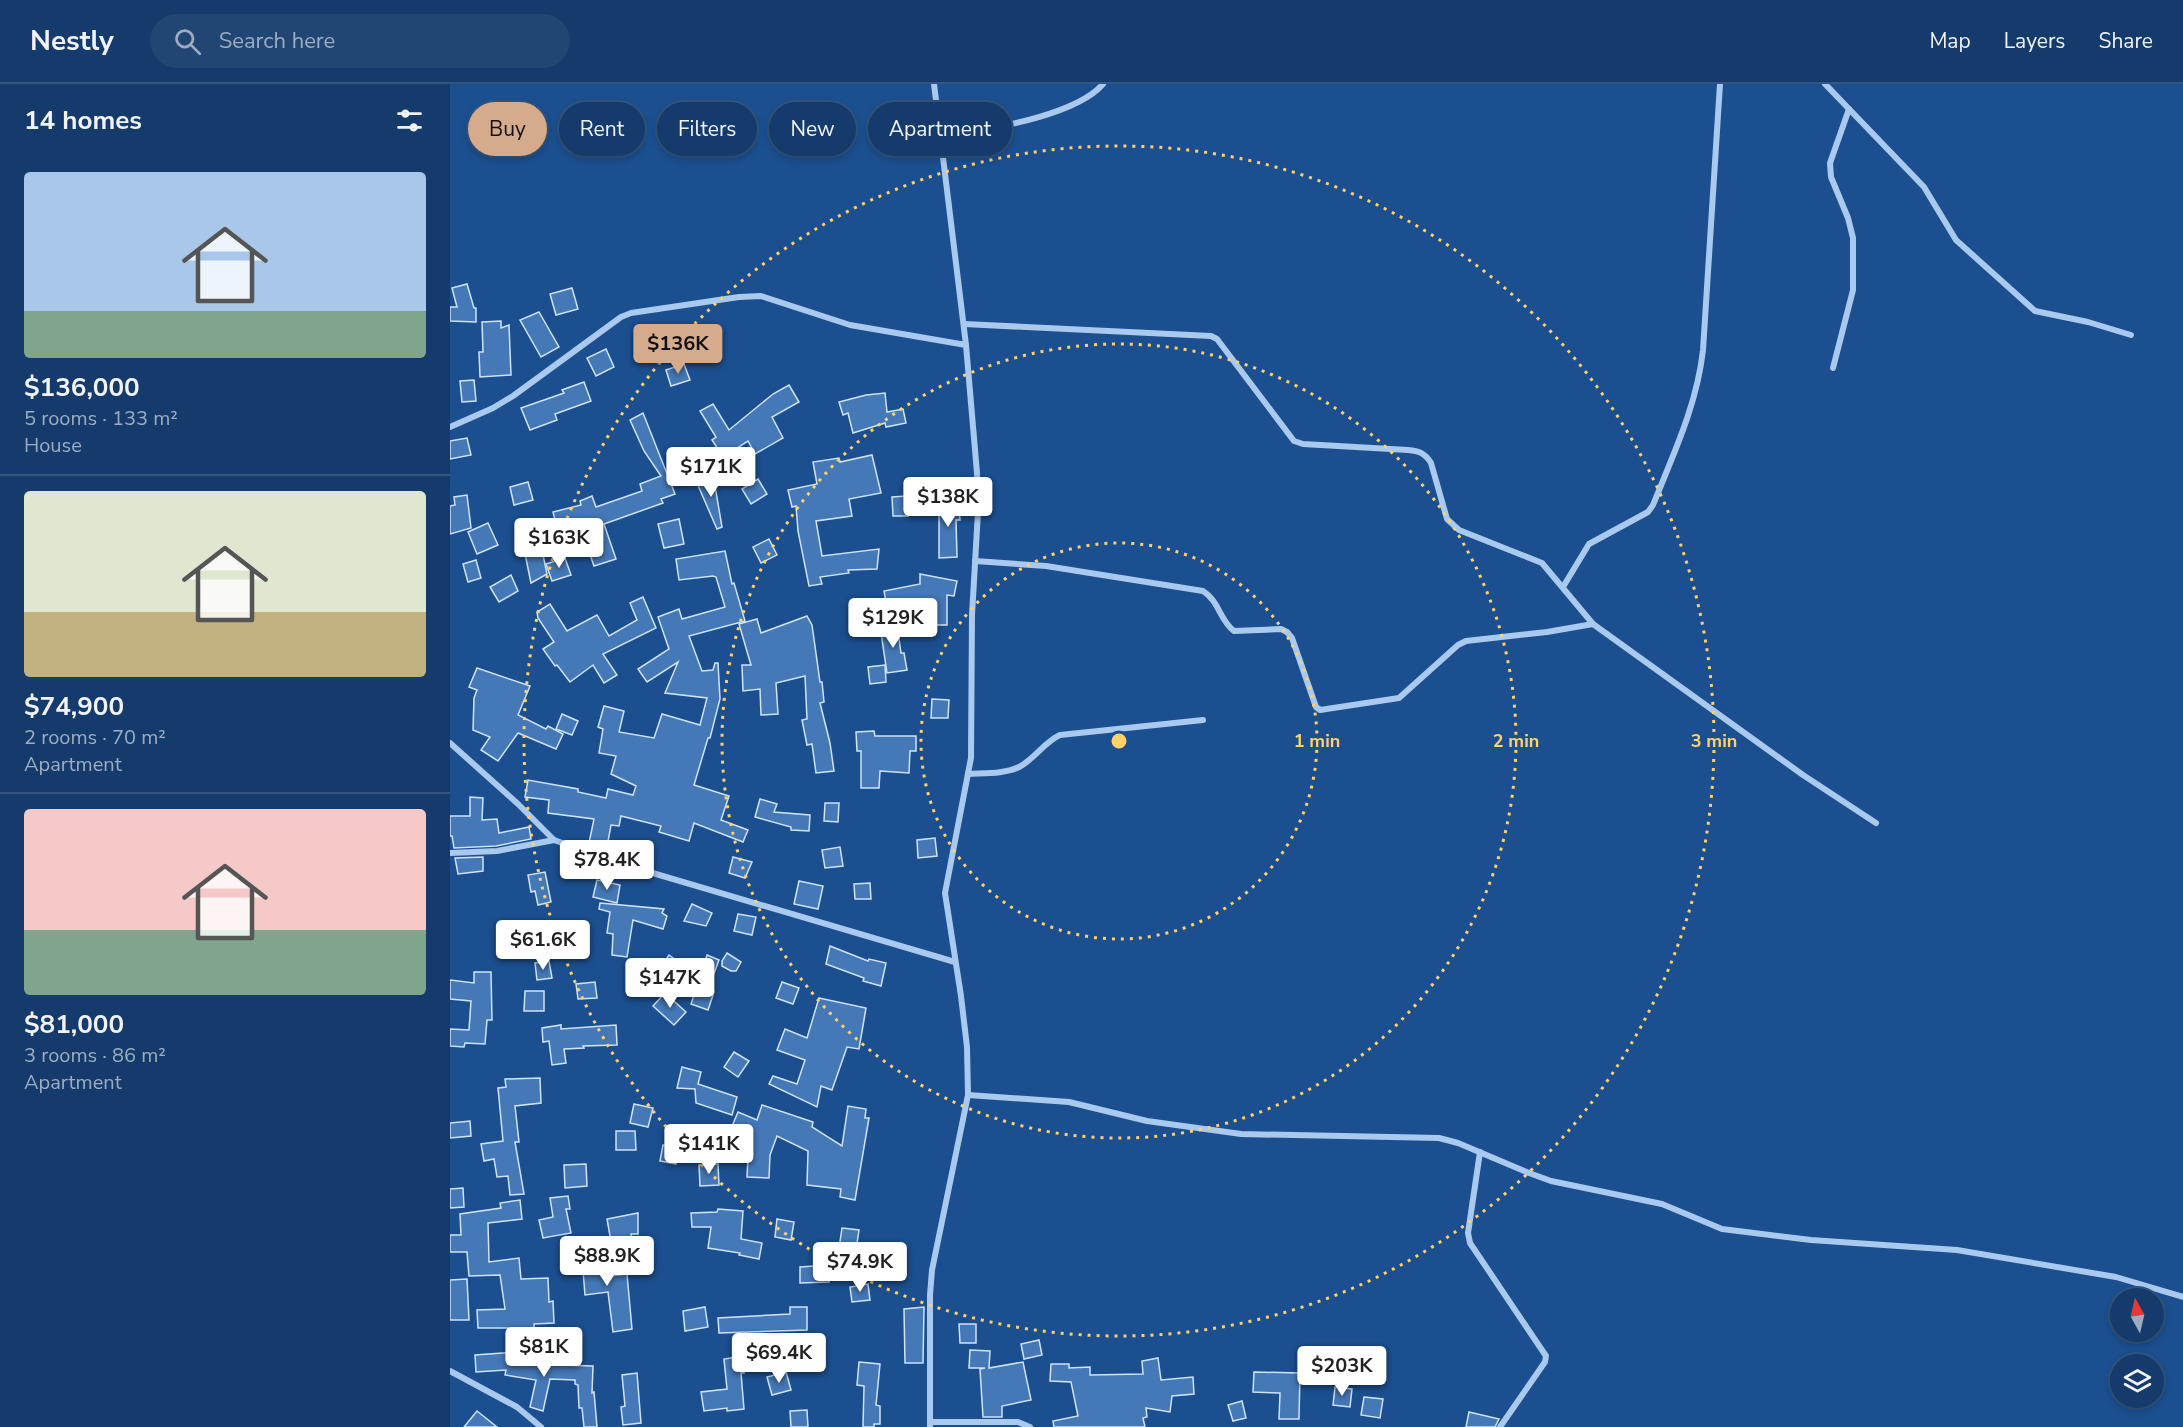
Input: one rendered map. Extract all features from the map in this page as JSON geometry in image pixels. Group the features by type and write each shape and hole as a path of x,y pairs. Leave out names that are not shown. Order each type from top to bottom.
{"street":[{"path":"934,84 936,102"},
{"path":"1012,124 1046,115 1094,94 1103,84"},
{"path":"1563,587 1589,544 1648,512 1653,506 1692,406 1703,350 1720,84"},
{"path":"1825,84 1924,187 1956,240 2035,311 2088,322 2131,335"},
{"path":"1833,368 1853,290 1853,238 1848,218 1831,177 1830,163 1849,109"},
{"path":"942,156 964,324 977,473 978,512 972,615 972,749 945,893 967,1047 968,1095 932,1270 930,1425 1018,1422 1030,1427"},
{"path":"450,427 493,408 513,396 621,316 631,313 739,297 761,296 850,325 966,345"},
{"path":"964,324 1211,336 1220,343 1294,441 1303,444 1408,450 1427,455 1447,519 1451,524 1459,530 1542,563 1593,624 1794,769 1876,823"},
{"path":"975,561 1046,566 1203,591 1212,597 1229,627 1234,631 1281,629 1287,632 1292,638 1316,707 1320,710 1399,698 1466,641 1547,632 1593,624"},
{"path":"968,774 1008,771 1020,767 1053,738 1060,735 1203,720"},
{"path":"450,743 554,840 612,861 956,962"},
{"path":"450,853 497,851 554,840"},
{"path":"968,1095 1069,1102 1147,1121 1241,1134 1439,1138 1458,1143 1536,1176 1662,1204 1730,1231 1811,1240 1957,1250 2116,1277 2183,1297"},
{"path":"1480,1152 1468,1233 1470,1243 1546,1356 1545,1362 1500,1427"},
{"path":"450,1371 517,1407 541,1427"}],"building":[{"path":"467,284 474,308 476,308 476,322 450,321 450,307 457,307 452,288"},
{"path":"572,288 578,309 556,315 550,294"},
{"path":"539,312 559,347 541,357 520,320"},
{"path":"501,321 501,328 509,325 511,375 480,377 479,352 483,352 482,322"},
{"path":"606,349 614,367 596,376 587,358"},
{"path":"684,364 690,380 671,386 666,370"},
{"path":"474,380 476,401 462,402 460,381"},
{"path":"584,382 591,401 555,414 557,420 530,430 521,408 564,393 562,390"},
{"path":"789,385 799,402 772,417 783,438 755,454 748,441 723,457 712,440 716,437 700,411 713,404 729,430 773,394"},
{"path":"885,393 887,412 903,409 906,423 886,427 885,423 853,433 848,413 843,415 839,402"},
{"path":"643,413 675,494 661,499 663,503 604,524 616,559 594,566 587,546 593,544 586,521 557,528 553,512 581,505 580,501 592,496 596,507 642,491 640,484 661,476 644,451 630,420"},
{"path":"467,438 471,455 450,459 450,441"},
{"path":"872,455 881,493 849,499 852,516 816,521 822,556 879,549 877,569 848,570 849,573 820,577 822,584 809,586 798,531 796,506 792,507 788,490 817,484 813,462 839,458 840,462"},
{"path":"713,474 722,527 717,529 696,481"},
{"path":"758,479 767,494 751,504 742,489"},
{"path":"528,482 533,500 514,505 510,487"},
{"path":"467,495 471,528 450,534 450,506 455,505 454,497"},
{"path":"906,496 908,516 893,516 892,497"},
{"path":"939,500 959,500 960,520 956,520 957,557 939,558"},
{"path":"679,519 684,544 664,548 658,524"},
{"path":"488,523 498,545 477,554 468,532"},
{"path":"538,530 547,574 531,583 521,534"},
{"path":"769,539 777,555 761,563 753,547"},
{"path":"725,551 732,584 734,583 745,621 689,636 702,671 713,670 715,663 718,663 720,699 694,785 729,796 721,820 748,830 743,842 694,823 689,841 659,832 661,826 621,816 619,826 611,825 607,847 589,843 594,819 548,813 549,800 525,797 528,780 578,789 578,792 606,798 608,789 633,795 636,786 611,774 616,756 599,753 603,729 598,727 604,706 624,711 619,732 654,738 662,714 700,725 707,698 665,693 678,662 647,682 638,669 669,649 658,617 679,609 682,619 725,607 716,577 679,580 676,559"},
{"path":"565,558 571,575 552,581 546,564"},
{"path":"476,560 481,578 468,582 463,564"},
{"path":"920,574 957,581 954,596 947,595 947,625 928,625 928,607 887,607 884,591 920,584"},
{"path":"511,575 518,591 499,602 490,587"},
{"path":"643,597 656,628 603,654 617,675 604,683 593,665 570,682 543,649 554,642 538,618 537,612 550,604 567,631 597,615 609,636 637,620 630,603"},
{"path":"807,616 812,625 820,682 822,682 824,702 820,703 834,771 816,773 812,744 807,745 802,720 807,719 805,676 776,683 778,714 761,715 760,689 743,691 742,665 751,665 739,624 757,619 761,633"},
{"path":"897,624 901,653 904,653 907,670 887,673 880,626"},
{"path":"885,665 886,682 870,684 868,667"},
{"path":"477,668 530,686 518,715 546,729 548,726 563,734 556,749 518,733 498,761 481,750 490,737 473,730 474,698 477,690 469,687"},
{"path":"932,699 949,700 948,718 931,718"},
{"path":"562,714 578,721 572,735 556,729"},
{"path":"874,731 875,736 916,736 916,751 910,751 909,773 880,771 879,788 861,788 861,751 857,751 856,732"},
{"path":"470,797 483,798 482,820 497,819 499,833 529,827 531,839 496,846 454,848 452,836 450,836 450,816 470,816"},
{"path":"760,799 777,804 774,812 810,815 809,831 791,830 791,827 755,817"},
{"path":"825,803 839,803 838,822 824,821"},
{"path":"935,838 937,856 918,858 917,840"},
{"path":"840,847 843,866 825,868 822,850"},
{"path":"569,853 583,856 581,869 567,867"},
{"path":"483,857 483,871 458,874 455,858"},
{"path":"733,857 752,862 745,878 729,873"},
{"path":"545,872 551,902 538,905 535,891 531,892 528,875"},
{"path":"597,880 620,885 617,903 593,897"},
{"path":"799,881 823,886 818,909 794,904"},
{"path":"870,883 871,899 855,899 854,884"},
{"path":"600,903 664,909 662,913 667,916 663,929 633,920 627,957 612,955 613,934 607,933 610,912 599,909"},
{"path":"692,904 712,913 706,926 684,921"},
{"path":"738,914 756,917 752,935 734,931"},
{"path":"556,927 560,945 544,949 540,931"},
{"path":"830,946 868,961 869,959 886,963 881,986 863,981 864,978 826,964"},
{"path":"727,953 741,962 736,971 722,966"},
{"path":"669,955 683,965 672,980 659,970"},
{"path":"707,955 719,960 708,990 714,992 708,1010 691,1004"},
{"path":"549,961 552,978 537,980 535,963"},
{"path":"474,972 491,972 492,1020 487,1020 485,1044 465,1043 464,1047 450,1046 450,1029 469,1030 471,1001 450,999 450,980 474,983"},
{"path":"595,982 597,998 578,999 576,984"},
{"path":"782,982 799,988 793,1004 776,998"},
{"path":"525,991 544,991 544,1011 524,1011"},
{"path":"665,993 686,1012 674,1025 653,1006"},
{"path":"819,998 866,1008 859,1049 847,1047 832,1090 821,1086 817,1107 769,1084 773,1076 797,1084 805,1060 777,1050 785,1029 807,1038"},
{"path":"561,1025 561,1029 616,1025 617,1045 564,1049 566,1063 552,1065 549,1041 543,1042 542,1028"},
{"path":"734,1052 749,1061 738,1077 724,1067"},
{"path":"682,1067 701,1072 698,1084 737,1097 732,1115 696,1103 695,1089 677,1088"},
{"path":"540,1078 541,1103 515,1106 519,1142 515,1142 524,1194 510,1195 508,1176 497,1177 494,1159 484,1161 481,1144 503,1141 498,1088 506,1087 505,1079"},
{"path":"634,1104 653,1108 648,1127 630,1123"},
{"path":"762,1105 813,1122 812,1127 842,1146 848,1106 866,1109 865,1118 869,1118 855,1200 840,1197 841,1189 807,1185 808,1151 777,1136 770,1155 769,1178 747,1177 749,1138 730,1131 738,1112 757,1120"},
{"path":"470,1121 471,1136 450,1138 450,1123"},
{"path":"616,1131 635,1131 636,1150 616,1150"},
{"path":"663,1145 679,1148 676,1164 660,1161"},
{"path":"586,1164 587,1186 565,1188 564,1165"},
{"path":"718,1164 719,1185 700,1186 699,1165"},
{"path":"463,1188 464,1207 450,1208 450,1189"},
{"path":"568,1196 570,1209 566,1209 571,1233 543,1238 539,1220 553,1217 550,1198"},
{"path":"520,1200 522,1219 488,1223 489,1262 519,1258 521,1279 548,1278 549,1302 553,1301 554,1323 534,1324 534,1328 478,1328 477,1310 505,1309 500,1275 469,1276 467,1252 450,1252 450,1235 461,1235 460,1214 501,1208 500,1203"},
{"path":"718,1209 743,1211 741,1239 762,1243 759,1259 739,1255 740,1253 708,1248 711,1227 692,1227 691,1213 717,1212"},
{"path":"638,1213 638,1234 631,1234 633,1242 612,1247 607,1219"},
{"path":"777,1219 794,1222 791,1240 775,1237"},
{"path":"842,1228 859,1230 856,1250 839,1248"},
{"path":"601,1244 602,1277 627,1274 632,1329 613,1332 608,1292 585,1295 581,1246"},
{"path":"828,1265 829,1282 800,1283 800,1267"},
{"path":"467,1279 469,1320 450,1320 450,1280"},
{"path":"868,1284 870,1300 852,1302 850,1287"},
{"path":"705,1307 708,1327 685,1331 683,1311"},
{"path":"790,1307 807,1307 807,1330 719,1333 718,1318 790,1314"},
{"path":"924,1307 923,1363 905,1363 904,1309"},
{"path":"959,1324 976,1324 976,1343 960,1343"},
{"path":"1039,1340 1042,1355 1024,1359 1021,1344"},
{"path":"813,1349 811,1365 791,1364 792,1351"},
{"path":"970,1350 990,1351 989,1368 1023,1362 1031,1400 1002,1406 1002,1417 983,1417 980,1369 985,1368 969,1368"},
{"path":"533,1351 532,1364 593,1366 592,1393 594,1392 597,1427 584,1427 582,1408 579,1408 578,1385 575,1384 575,1380 550,1379 543,1411 530,1407 536,1380 505,1375 506,1370 476,1372 475,1355"},
{"path":"742,1356 744,1409 727,1411 727,1408 704,1411 701,1392 727,1389 724,1359"},
{"path":"1158,1358 1161,1380 1193,1377 1194,1394 1172,1396 1170,1412 1146,1408 1147,1417 1143,1418 1145,1427 1054,1427 1053,1421 1078,1416 1071,1382 1050,1381 1051,1364 1069,1364 1069,1368 1090,1367 1090,1375 1143,1374 1142,1361"},
{"path":"859,1362 880,1364 876,1405 880,1406 880,1424 874,1424 874,1427 863,1427 864,1386 857,1385"},
{"path":"786,1372 791,1390 772,1395 767,1377"},
{"path":"1254,1372 1300,1373 1299,1419 1279,1419 1280,1393 1253,1392"},
{"path":"637,1373 641,1423 623,1425 621,1407 625,1406 622,1375"},
{"path":"1335,1387 1352,1389 1350,1407 1333,1405"},
{"path":"1364,1397 1383,1399 1380,1418 1361,1415"},
{"path":"1242,1401 1246,1418 1233,1421 1228,1405"},
{"path":"807,1410 808,1427 791,1427 790,1411"},
{"path":"477,1411 497,1427 464,1427"},
{"path":"1469,1412 1499,1419 1495,1427 1466,1427"}]}
